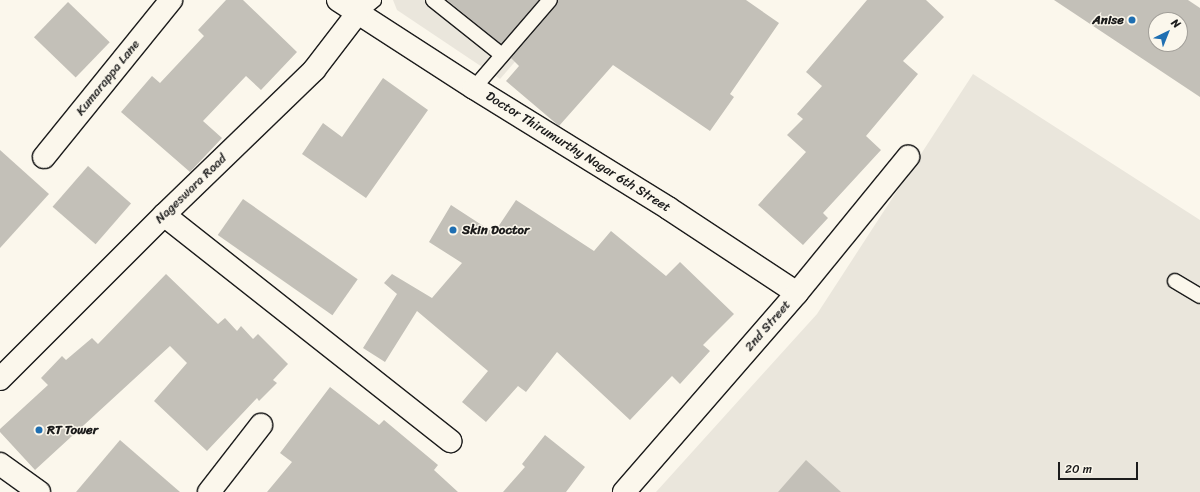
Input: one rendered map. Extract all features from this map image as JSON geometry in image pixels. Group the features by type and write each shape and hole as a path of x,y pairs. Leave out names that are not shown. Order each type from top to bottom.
{"street":[{"name":"Kumarappa Lane","path":"44,157 171,0"},
{"path":"338,0 357,7"},
{"name":"Doctor Thirumurthy Nagar 6th Street","path":"357,7 474,88 668,208 797,293"},
{"name":"Nageswara Road","path":"4,370 314,70 357,7"},
{"name":"2nd Street","path":"624,492 797,293 908,157"},
{"path":"164,214 450,441"},
{"path":"209,492 261,425"},
{"path":"0,464 39,492"}],"lane":[{"path":"357,7 374,0"},
{"path":"434,0 502,55"},
{"path":"474,88 550,0"},
{"path":"1175,281 1200,296"}],"shaded area":[{"path":"393,0 569,0 500,79 397,10"},
{"path":"973,74 1200,220 1200,492 656,492 817,314"}],"building":[{"path":"226,0 243,0 297,52 261,90 246,76 203,121 222,138 190,172 121,112 152,76 160,83 204,36 198,30"},
{"path":"447,0 539,0 501,44"},
{"path":"558,0 746,0 779,23 730,94 734,97 710,131 613,65 559,126 506,81 519,66 511,58 556,6"},
{"path":"867,0 926,0 944,17 903,61 918,74 866,136 881,150 823,213 828,218 803,245 758,205 806,152 787,135 803,119 797,114 822,86 806,72"},
{"path":"1054,0 1188,0 1200,8 1200,97"},
{"path":"68,2 110,42 76,78 34,37"},
{"path":"383,78 428,110 366,198 302,154 323,123 342,137"},
{"path":"0,150 49,194 0,248"},
{"path":"88,166 131,203 96,244 53,207"},
{"path":"243,199 358,279 332,315 218,235"},
{"path":"516,200 594,251 611,231 666,276 680,262 734,314 703,345 710,351 680,384 672,376 630,420 557,352 526,392 518,386 486,422 462,402 488,371 417,311 385,362 363,348 397,294 384,283 392,274 432,298 462,263 429,242 451,205 494,233"},
{"path":"166,274 218,324 225,318 237,331 241,326 253,339 258,334 288,364 273,380 277,383 259,401 257,398 207,451 154,401 187,363 170,346 35,470 0,432 0,429 48,385 41,378 62,356 66,360 92,338 98,344"},
{"path":"330,387 379,425 384,420 438,465 434,470 458,492 267,492 292,462 280,453"},
{"path":"545,435 585,467 566,492 503,492 525,467 522,464"},
{"path":"120,440 180,492 76,492"},
{"path":"806,460 841,492 778,492"}],"place":[{"name":"Anise","path":"1132,20"},
{"name":"Skin Doctor","path":"453,230"},
{"name":"RT Tower","path":"39,430"}]}
